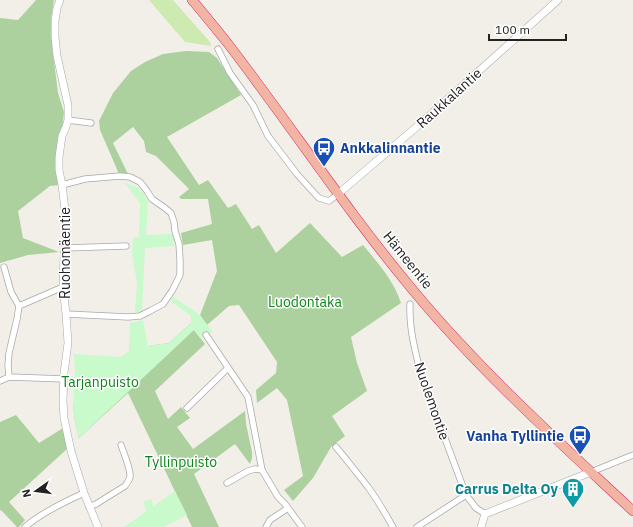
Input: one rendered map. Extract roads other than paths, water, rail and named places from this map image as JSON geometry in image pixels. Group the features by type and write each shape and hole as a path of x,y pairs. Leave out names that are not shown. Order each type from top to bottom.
{"highway":[{"name":"Hämeentie","path":"192,0 228,45 338,194 412,290 498,383 633,510"}],"street":[{"name":"Ruohomäentie","path":"60,0 57,8 54,37 68,105 68,120 62,136 59,157 59,170 67,234 62,287 68,343 64,379 64,418 71,451 84,493 98,527"},
{"name":"Raukkalantie","path":"338,194 420,124 558,0"},
{"path":"218,49 230,73 252,105 268,136 297,174 319,198 329,201 338,194"},
{"path":"68,120 91,123"},
{"path":"62,185 85,179 120,176 130,177 140,182 148,191 152,199 165,208 170,214 174,222 179,244 180,260 180,275 172,291 163,304 150,312 140,316 128,317 66,314"},
{"path":"65,248 126,246"},
{"path":"4,267 11,292 18,306 17,319 9,352 9,377"},
{"path":"18,306 62,287"},
{"name":"Nuolemontie","path":"410,304 412,337 415,354 466,495"},
{"path":"206,335 248,397 262,470 278,497 302,527"},
{"path":"187,408 228,368"},
{"path":"0,381 9,377 64,379"},
{"path":"89,507 125,486 128,482 130,471 121,445"},
{"path":"336,447 368,487 393,527"},
{"path":"481,527 485,514 633,454"},
{"path":"227,483 248,471 255,469 262,470"},
{"path":"25,527 44,513 84,493"},
{"path":"417,527 466,495 476,508 485,514"},
{"path":"266,527 270,520 288,508"}],"place":[{"name":"Ankkalinnantie","path":"324,168"},
{"name":"Vanha Tyllintie","path":"580,456"},
{"name":"Carrus Delta Oy","path":"573,508"}],"park label":[{"name":"Luodontaka","path":"305,302"},
{"name":"Tarjanpuisto","path":"100,382"},
{"name":"Tyllinpuisto","path":"181,462"}]}
